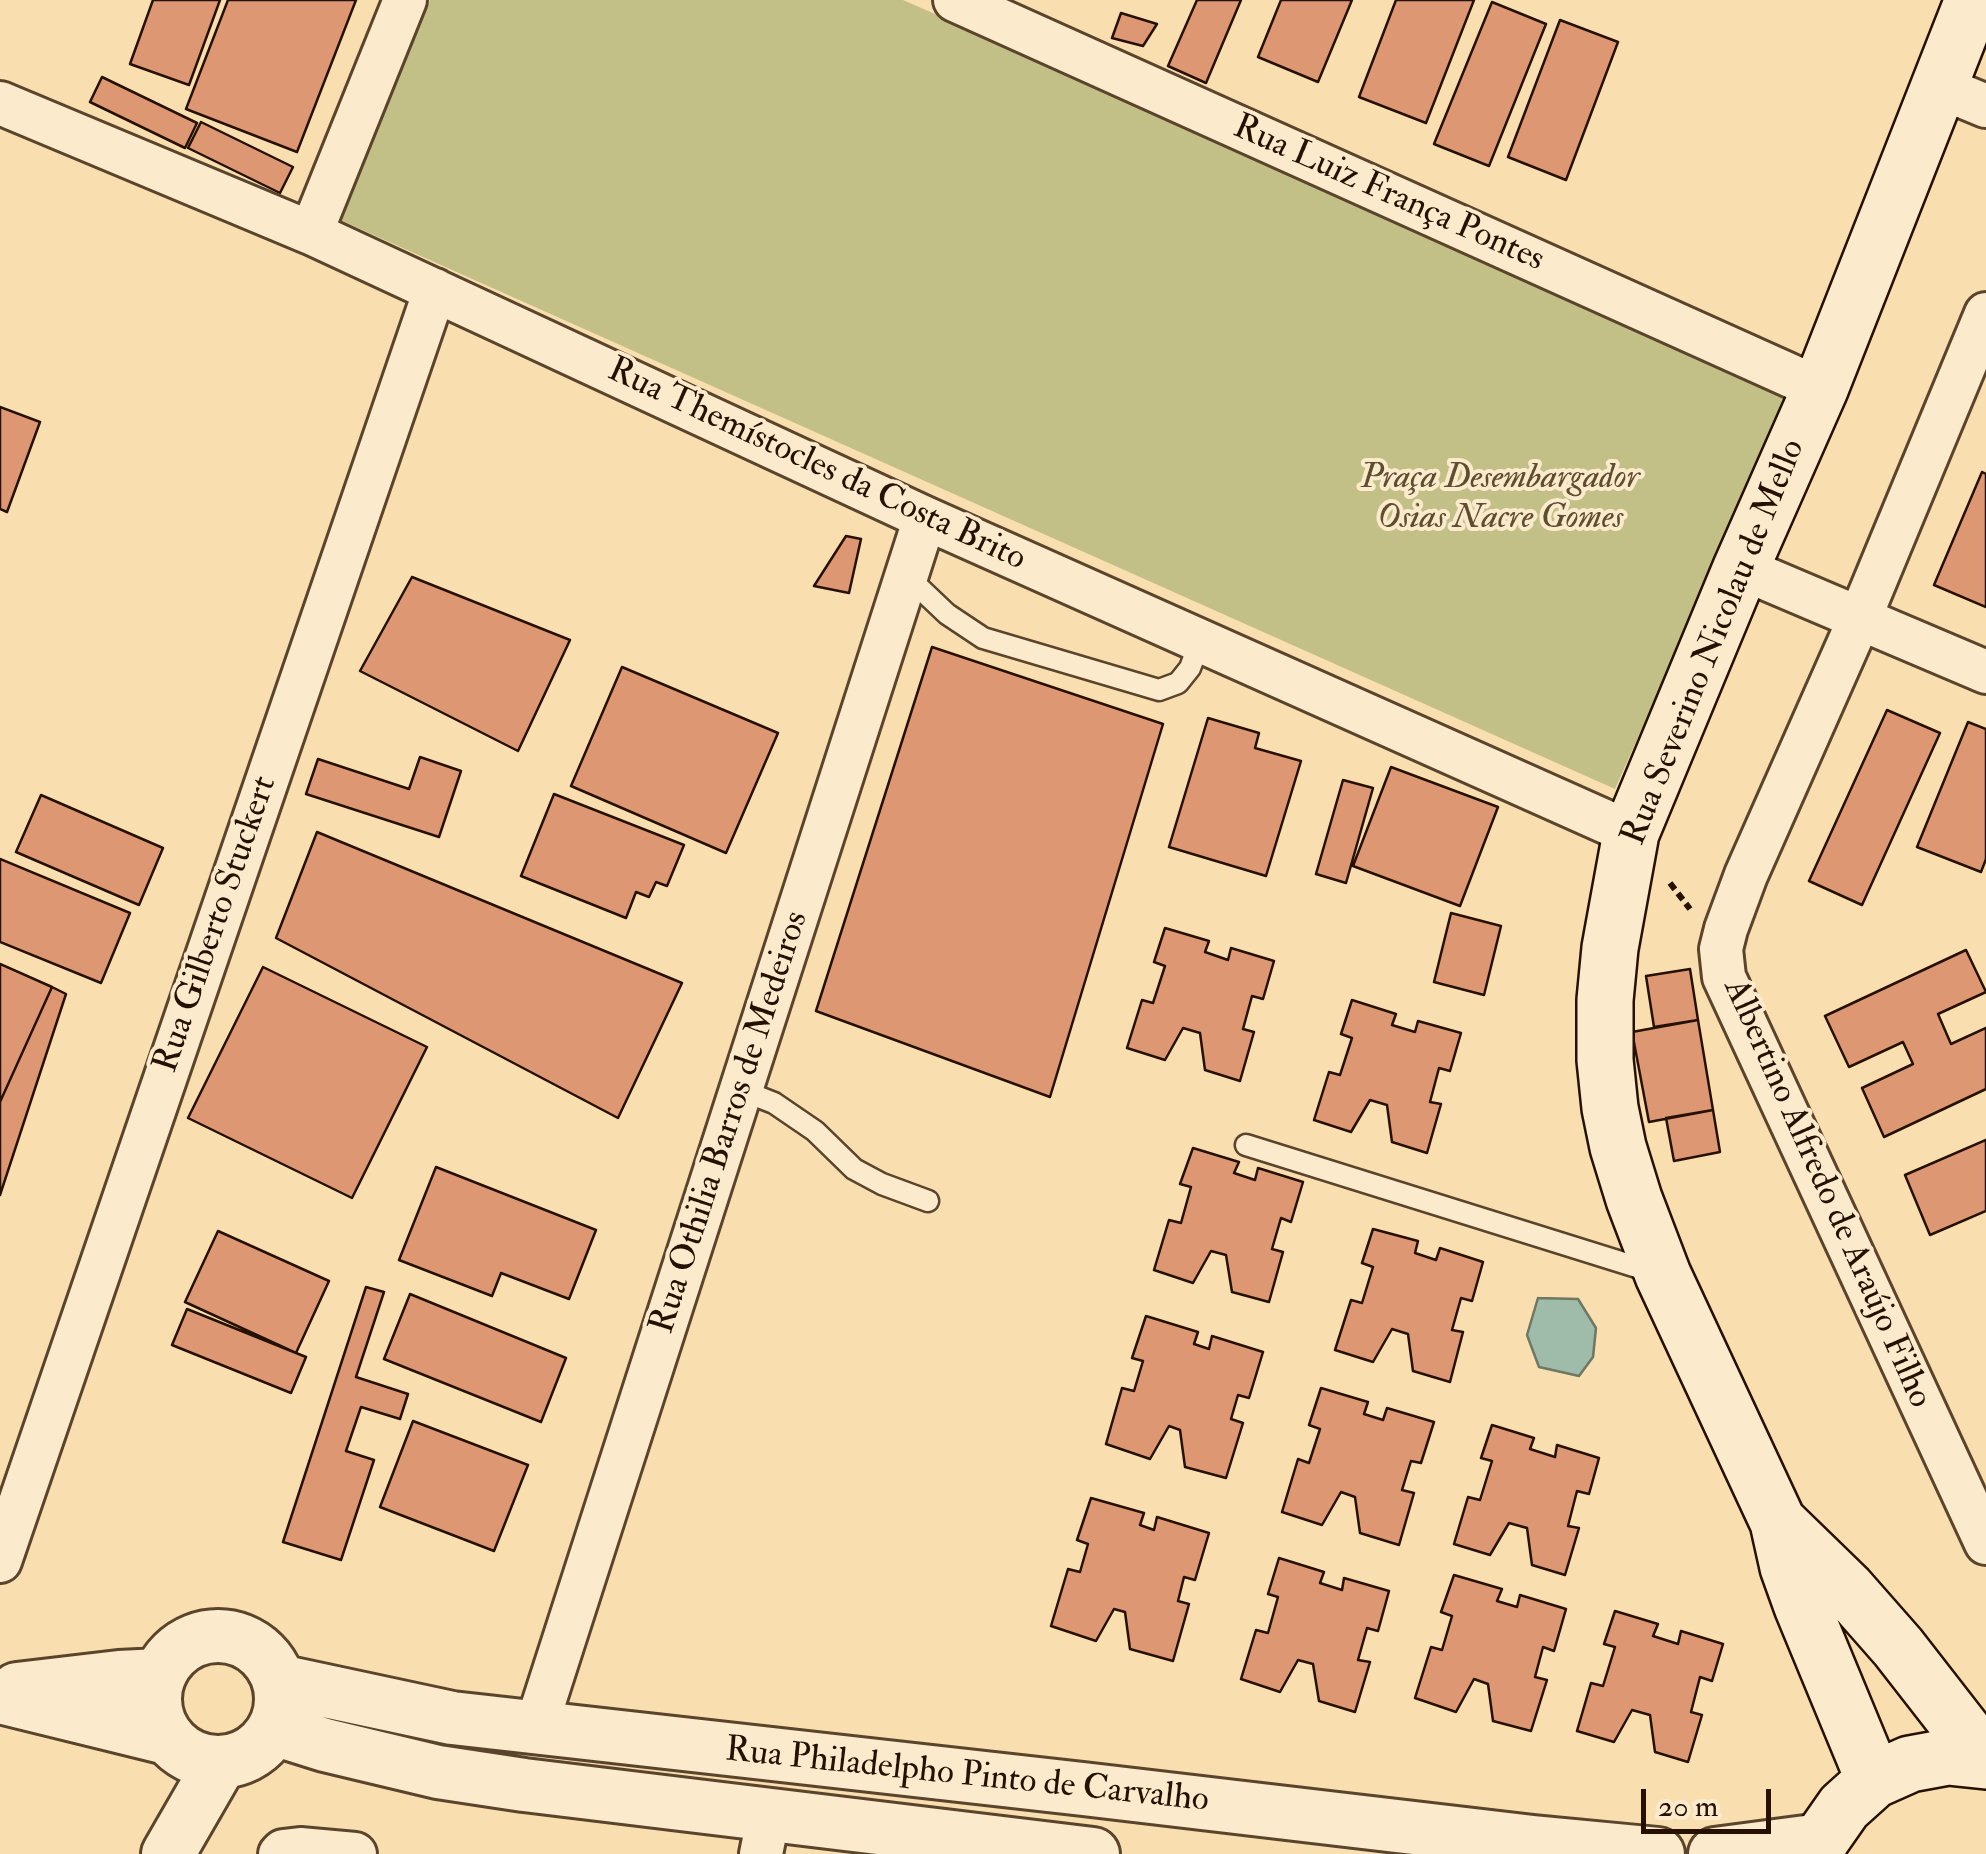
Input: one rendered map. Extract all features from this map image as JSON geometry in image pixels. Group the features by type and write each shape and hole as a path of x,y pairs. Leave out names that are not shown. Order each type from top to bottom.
{"main road":[{"name":"Rua Severino Nicolau de Mello","path":"1874,1780 1802,1606 1778,1522 1663,1275 1634,1198 1610,1108 1604,1060 1606,1000 1610,948 1631,833 1740,568 1820,389 1963,96 1973,0"},
{"name":"Rua Severino Nicolau de Mello","path":"1778,1522 1898,1646 1986,1760"},
{"path":"1818,1847 1844,1807 1874,1780 1910,1764 1948,1758 1986,1760"}],"street":[{"path":"312,233 405,0"},
{"name":"Rua Luiz França Pontes","path":"955,0 1820,389"},
{"name":"Rua Themístocles da Costa Brito","path":"3,116 312,233 926,518 1631,833"},
{"name":"Rua Gilberto Stuckert","path":"0,1560 435,290"},
{"name":"Albertino Alfredo de Araújo Filho","path":"1986,314 1859,620 1746,875 1721,950 1724,976 1986,1543"},
{"name":"Rua Othilia Barros de Medeiros","path":"536,1728 926,518"},
{"path":"1740,568 1986,672"},
{"path":"0,1694 189,1750 242,1758 260,1746 276,1705 266,1656 244,1640 218,1634 191,1640 169,1657 156,1682 154,1702 158,1721 189,1750"},
{"path":"0,1694 160,1675"},
{"name":"Rua Philadelpho Pinto de Carvalho","path":"276,1705 452,1718 1658,1854"},
{"name":"Rua Philadelpho Pinto de Carvalho","path":"276,1705 325,1744 438,1772 765,1834 1093,1854"},
{"path":"166,1854 189,1750"},
{"path":"1715,1854 1818,1847"},
{"path":"280,1854 300,1849 356,1854"}],"lane":[{"path":"907,576 948,614 983,638 1159,690 1178,683 1190,668 1200,641"},
{"path":"741,1090 774,1103 815,1131 854,1169 928,1201"},
{"path":"1246,1145 1663,1275"}],"path":[{"path":"1631,833 1721,950"}],"green space":[{"name":"Praça Desembargador Osias Nacre Gomes","path":"430,0 903,0 1792,390 1615,789 340,220"}],"shaded area":[{"path":"1538,1298 1578,1299 1596,1328 1593,1357 1579,1376 1539,1367 1527,1335"}],"building":[{"path":"153,0 220,0 189,85 130,64"},
{"path":"228,0 356,0 297,152 186,109"},
{"path":"1197,0 1241,0 1206,83 1168,66"},
{"path":"1281,0 1352,0 1318,82 1258,57"},
{"path":"1396,0 1474,0 1426,123 1359,97"},
{"path":"1492,2 1546,24 1489,166 1434,144"},
{"path":"1121,13 1157,24 1143,46 1112,38"},
{"path":"1560,20 1618,42 1566,180 1508,157"},
{"path":"102,77 197,123 185,148 90,102"},
{"path":"201,122 293,167 280,193 188,148"},
{"path":"0,407 40,422 7,512 0,509"},
{"path":"1982,472 1986,474 1986,607 1934,585"},
{"path":"846,536 861,539 849,593 814,586"},
{"path":"412,577 570,640 518,751 360,671"},
{"path":"932,647 1163,724 1050,1097 816,1011"},
{"path":"622,667 778,733 726,853 571,786"},
{"path":"1887,710 1940,733 1862,905 1809,881"},
{"path":"1208,718 1259,733 1255,748 1301,761 1266,876 1169,847"},
{"path":"1968,722 1986,729 1986,859 1981,872 1917,847"},
{"path":"420,757 461,771 439,837 306,794 318,759 409,789"},
{"path":"1391,767 1498,807 1460,906 1353,866"},
{"path":"1343,780 1373,788 1346,883 1316,874"},
{"path":"554,794 684,845 667,886 656,882 649,897 636,892 626,918 521,876"},
{"path":"41,795 163,848 139,905 16,852"},
{"path":"317,832 682,983 618,1118 276,938"},
{"path":"0,859 130,913 101,983 0,942"},
{"path":"1451,913 1501,926 1484,995 1434,982"},
{"path":"1165,928 1209,941 1205,952 1228,960 1231,948 1274,961 1263,999 1252,996 1243,1029 1254,1032 1240,1081 1205,1070 1200,1033 1183,1028 1165,1060 1127,1048 1142,1000 1153,1003 1165,966 1154,962"},
{"path":"1966,950 1986,992 1938,1014 1951,1044 1986,1028 1986,1089 1884,1137 1862,1088 1913,1064 1903,1042 1849,1067 1825,1016"},
{"path":"0,964 52,987 0,1102"},
{"path":"263,967 427,1047 352,1198 188,1118"},
{"path":"1690,969 1698,1020 1654,1027 1646,976"},
{"path":"52,987 66,994 0,1195 0,1102"},
{"path":"1352,1000 1396,1014 1392,1025 1415,1032 1418,1021 1461,1033 1450,1071 1439,1068 1430,1102 1441,1104 1427,1153 1392,1142 1387,1105 1370,1100 1351,1132 1314,1120 1329,1072 1340,1075 1352,1038 1341,1034"},
{"path":"1698,1020 1713,1110 1649,1122 1632,1032"},
{"path":"1713,1110 1720,1152 1674,1161 1666,1118"},
{"path":"1986,1140 1986,1211 1930,1235 1905,1175"},
{"path":"1193,1148 1239,1162 1234,1173 1255,1180 1258,1168 1303,1182 1291,1222 1281,1218 1272,1249 1283,1252 1269,1302 1232,1292 1226,1255 1211,1251 1193,1283 1154,1270 1169,1220 1181,1223 1191,1187 1180,1184"},
{"path":"436,1167 596,1230 569,1299 501,1273 492,1296 399,1260"},
{"path":"1373,1229 1418,1241 1415,1253 1436,1260 1440,1248 1483,1262 1472,1301 1461,1298 1452,1330 1463,1332 1450,1382 1413,1371 1408,1334 1392,1329 1373,1362 1335,1350 1351,1300 1362,1303 1373,1267 1362,1263"},
{"path":"218,1231 329,1281 296,1353 185,1302"},
{"path":"366,1287 384,1292 356,1377 408,1394 400,1419 361,1407 346,1451 374,1460 341,1560 283,1542"},
{"path":"410,1294 566,1358 541,1422 384,1359"},
{"path":"187,1309 306,1357 291,1393 172,1345"},
{"path":"1146,1316 1198,1332 1194,1344 1209,1349 1212,1336 1263,1352 1249,1398 1238,1395 1231,1419 1243,1423 1226,1478 1185,1467 1180,1430 1169,1426 1150,1459 1106,1444 1122,1388 1134,1391 1143,1361 1132,1358"},
{"path":"1321,1388 1368,1402 1364,1414 1383,1420 1387,1408 1434,1422 1421,1463 1411,1461 1402,1490 1414,1493 1399,1545 1360,1533 1355,1497 1341,1492 1322,1525 1282,1512 1298,1459 1309,1463 1320,1429 1309,1425"},
{"path":"413,1421 528,1465 494,1551 380,1507"},
{"path":"1492,1425 1534,1438 1530,1449 1555,1457 1557,1445 1599,1458 1589,1494 1577,1491 1568,1526 1579,1528 1565,1575 1532,1565 1527,1528 1509,1523 1490,1555 1454,1544 1468,1497 1480,1500 1492,1461 1481,1458"},
{"path":"1091,1498 1144,1513 1140,1525 1154,1530 1157,1517 1209,1533 1195,1580 1184,1577 1178,1601 1189,1604 1173,1661 1130,1649 1125,1612 1114,1609 1096,1641 1051,1626 1068,1569 1080,1572 1088,1544 1077,1540"},
{"path":"1279,1558 1324,1572 1320,1583 1342,1590 1344,1578 1389,1591 1378,1631 1367,1628 1358,1660 1370,1662 1355,1712 1319,1701 1313,1664 1298,1660 1280,1692 1241,1679 1256,1630 1268,1633 1278,1597 1268,1594"},
{"path":"1454,1575 1502,1589 1497,1601 1517,1607 1520,1595 1566,1609 1554,1651 1543,1647 1535,1677 1547,1680 1531,1731 1493,1721 1488,1684 1474,1679 1456,1712 1415,1698 1431,1647 1442,1650 1452,1616 1441,1612"},
{"path":"1615,1611 1658,1624 1653,1636 1678,1644 1681,1631 1723,1644 1712,1681 1700,1677 1691,1712 1702,1715 1688,1762 1655,1752 1650,1715 1632,1710 1614,1742 1577,1731 1591,1683 1603,1686 1615,1647 1604,1644"}]}
